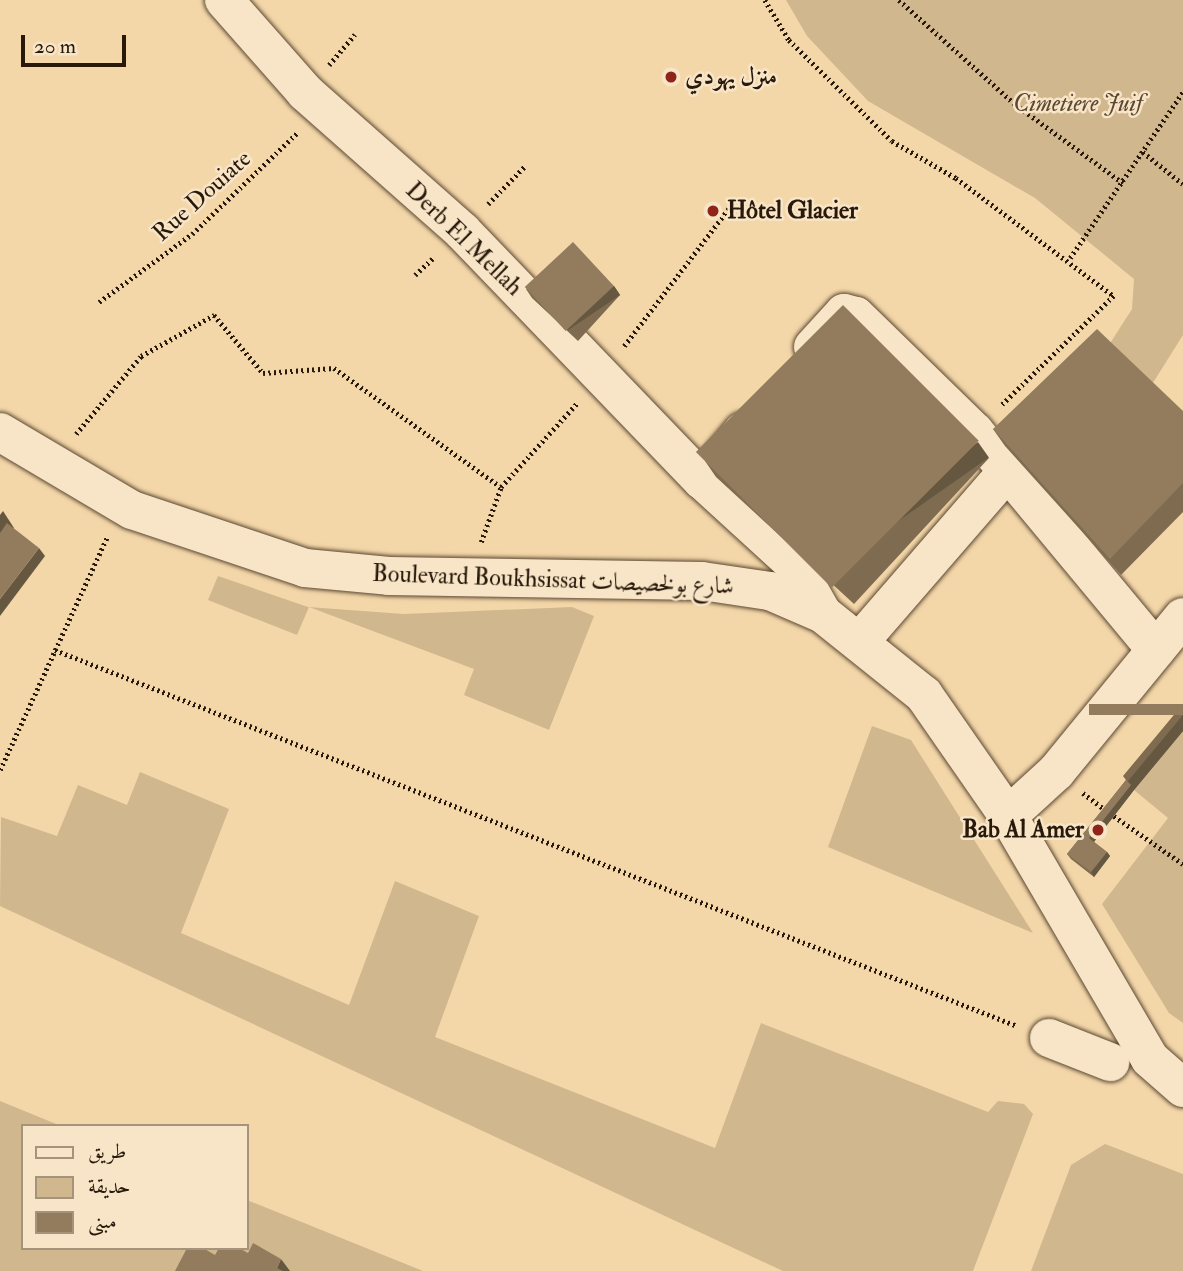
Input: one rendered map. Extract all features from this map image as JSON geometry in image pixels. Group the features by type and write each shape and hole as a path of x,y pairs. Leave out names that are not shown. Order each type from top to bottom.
{"street":[{"name":"Derb El Mellah","path":"224,0 323,108 462,231 702,480 795,565 822,614"},
{"path":"791,373 836,320 852,313 975,432 1004,475 1156,650"},
{"path":"702,480 765,405"},
{"name":"Boulevard Boukhsissat شارع بولخصيصات","path":"0,432 122,505 188,533 305,568 467,578 702,581 770,591 822,614 862,639 924,695 1009,816 1150,1059 1183,1088"},
{"path":"862,639 1004,475"},
{"path":"1009,816 1056,772 1183,617"},
{"path":"1049,1038 1110,1062"}],"path":[{"path":"765,0 789,40 892,141 1070,258 1114,296 975,432"},
{"path":"899,0 1015,104 1123,183"},
{"path":"1070,258 1183,92"},
{"name":"Rue Douiate","path":"99,302 192,234 323,108"},
{"path":"1143,152 1183,184"},
{"path":"467,578 501,487 601,377 729,208"},
{"path":"50,464 141,356 214,315 263,373 334,368 501,487"},
{"path":"0,770 122,505"},
{"path":"55,650 1049,1038"},
{"path":"1114,816 1183,864"}],"green space":[{"name":"Cimetiere Juif","path":"786,0 1183,0 1183,335 1151,386 1109,345 1132,309 1134,279 1035,198 868,101 807,36"},
{"path":"218,576 309,607 297,635 208,600"},
{"path":"309,607 404,614 572,607 594,616 549,730 464,695 474,669"},
{"path":"872,726 911,740 1033,933 828,847"},
{"path":"1183,731 1183,1023 1169,1013 1102,904 1168,818 1134,790"},
{"path":"140,772 229,809 181,933 349,1005 395,881 479,916 435,1037 715,1148 761,1023 988,1112 998,1101 1024,1104 1033,1114 973,1271 783,1271 0,906 1,817 57,836 78,785 127,805"},
{"path":"0,1101 56,1124 21,1124 21,1250 248,1250 248,1200 423,1271 0,1271"},
{"path":"1105,1144 1183,1174 1183,1271 1031,1271 1071,1165"}],"building":[{"path":"573,242 614,286 566,331 525,287"},
{"path":"843,305 979,441 832,588 696,452"},
{"path":"1097,329 1183,411 1183,483 1110,559 993,429"},
{"path":"7,523 39,548 0,599 0,533"},
{"path":"1089,704 1183,704 1183,715 1089,715"},
{"path":"1126,780 1131,785 1089,838 1107,852 1091,872 1067,854"},
{"path":"253,1243 281,1259 277,1268 283,1271 175,1271 186,1250 206,1250 215,1255 218,1250 243,1250 248,1253"}],"place":[{"name":"منزل يهودي","path":"671,77"},
{"name":"Hôtel Glacier","path":"713,211"},
{"name":"Bab Al Amer","path":"1098,830"}]}
